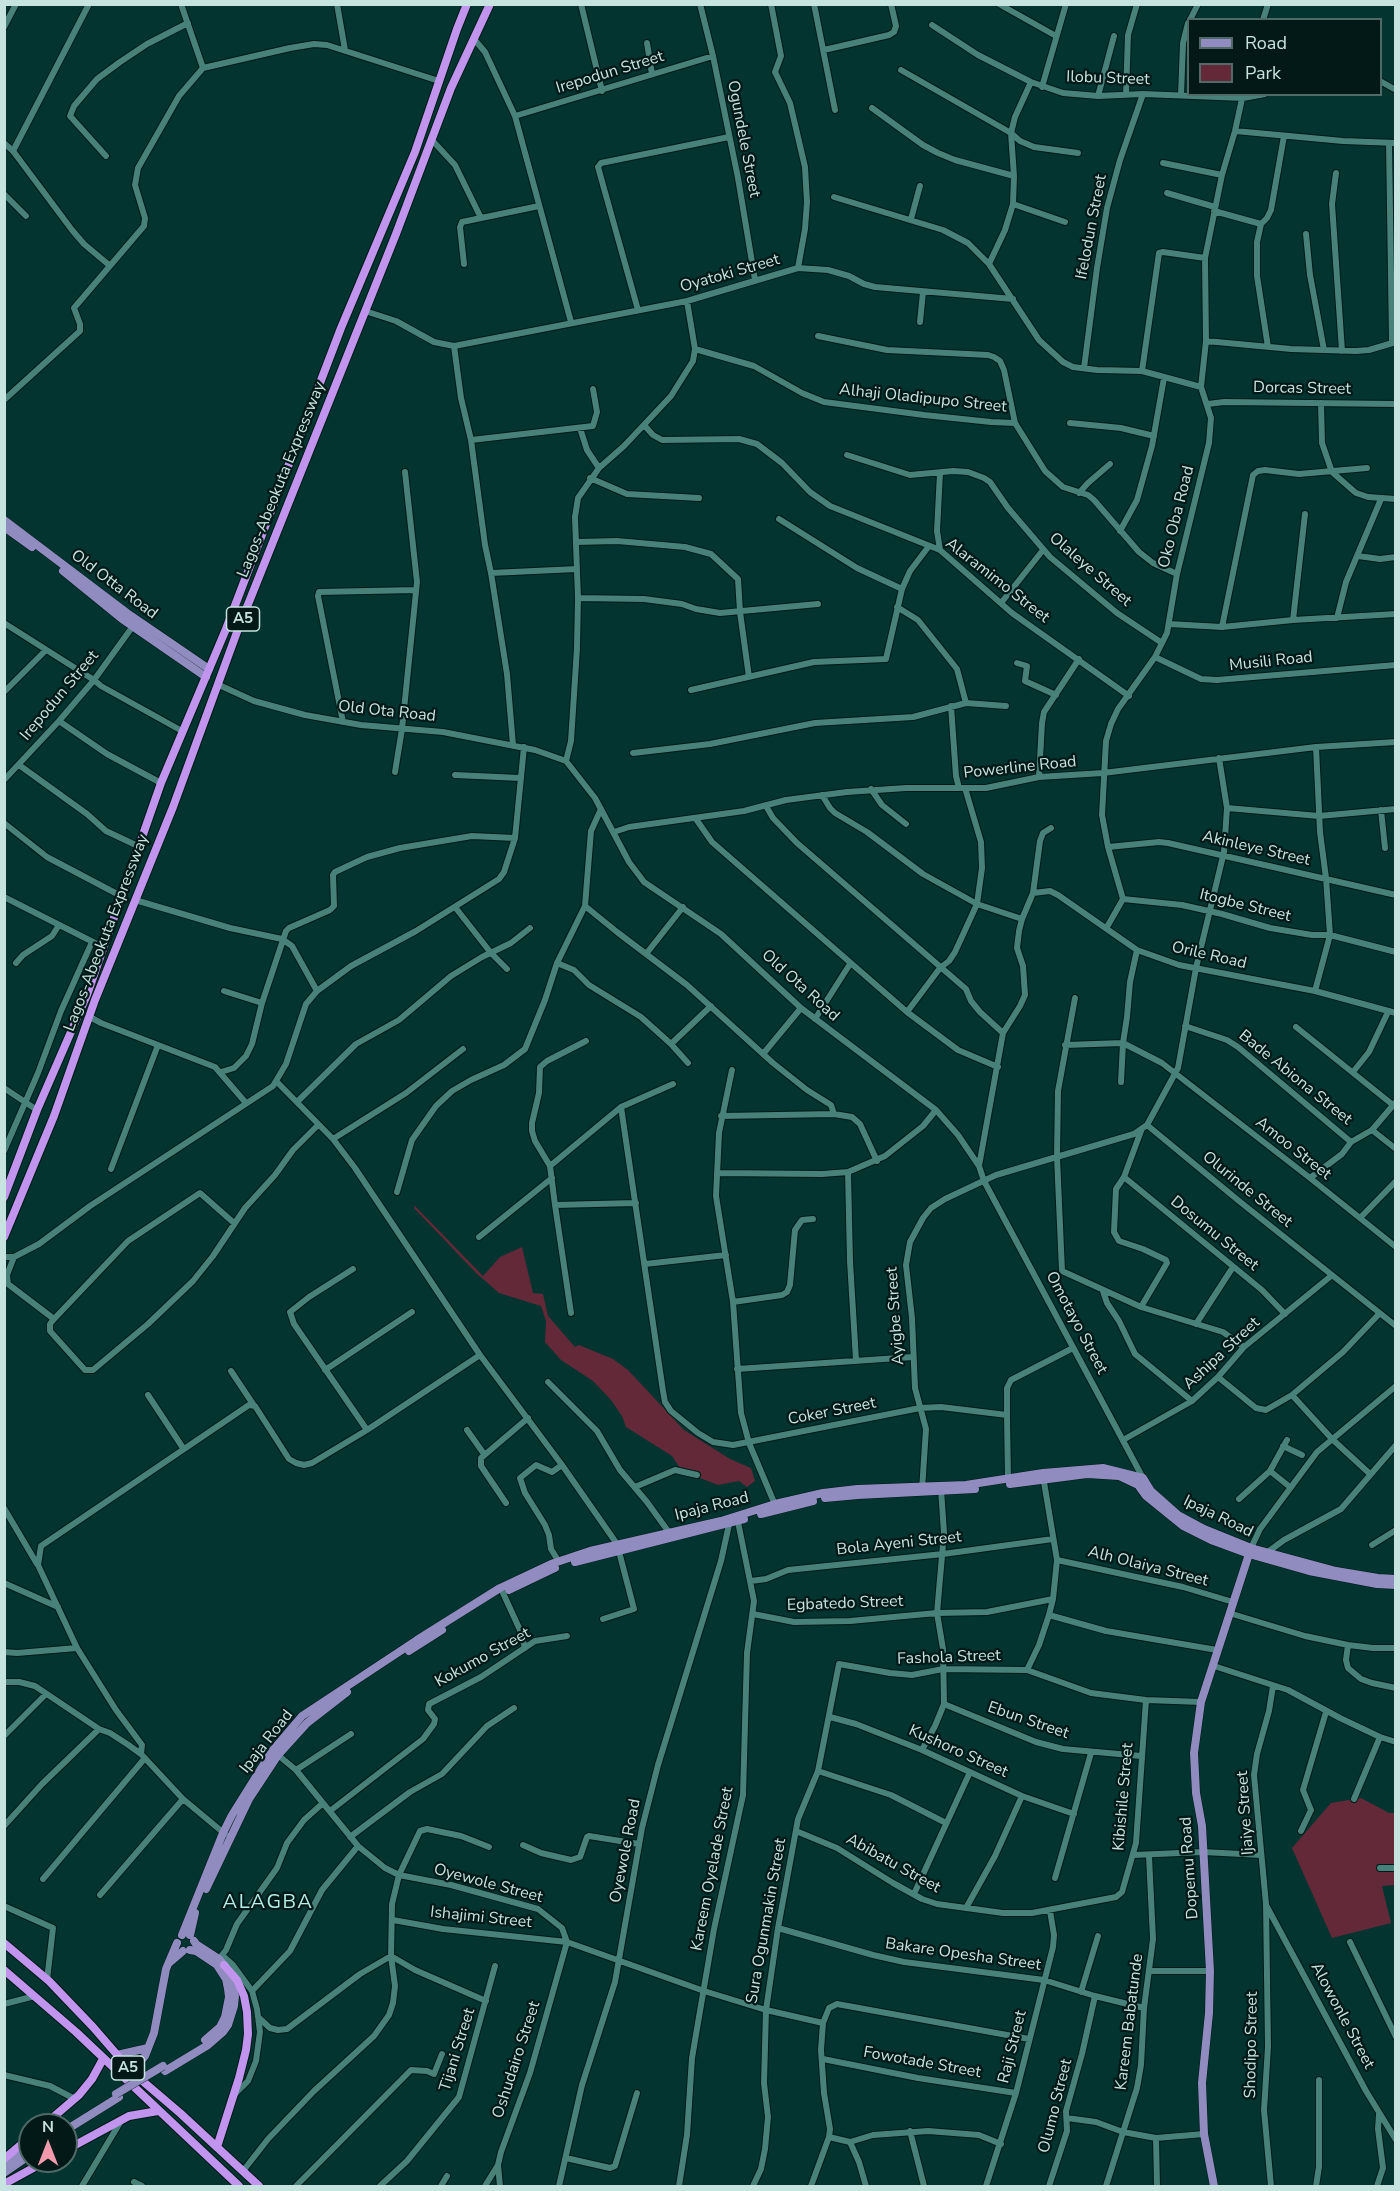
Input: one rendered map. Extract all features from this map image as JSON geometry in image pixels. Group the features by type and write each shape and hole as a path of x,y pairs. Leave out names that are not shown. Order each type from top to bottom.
{"highway":[{"name":"Lagos-Abeokuta Expressway","path":"4,1197 37,1110 87,995 161,783 208,673 341,328 415,152 467,4"},
{"name":"Lagos-Abeokuta Expressway","path":"4,1237 54,1116 95,1000 451,88 490,4"},
{"path":"87,995 95,1000"},
{"name":"A5","path":"4,1943 47,1980 93,2027 132,2072 180,2112 259,2187"},
{"path":"217,2147 246,2050 248,2012 237,1980 222,1960"},
{"name":"A5","path":"4,1970 76,2032 234,2185"},
{"path":"58,2113 92,2079 103,2060"},
{"path":"78,2143 123,2118 158,2111"},
{"path":"5,2160 18,2148"},
{"path":"4,2184 24,2173"}],"main road":[{"name":"Old Otta Road","path":"4,520 208,673"},
{"path":"4,527 133,626 208,673"},
{"name":"Ipaja Road","path":"941,1489 1103,1468 1143,1478 1151,1491 1178,1515 1250,1551"},
{"name":"Ipaja Road","path":"189,1937 223,1833 272,1751 302,1716 471,1606 558,1562 734,1520 835,1492 976,1489 1043,1476 1102,1474 1119,1476 1138,1485 1146,1496 1183,1526 1211,1540 1334,1576 1395,1585"},
{"name":"Ipaja Road","path":"189,1937 196,1910 249,1799 278,1755 306,1723 343,1694 531,1576 668,1532 734,1520"},
{"name":"Dopemu Road","path":"1214,2187 1204,2134 1202,2083 1209,2013 1210,1971 1202,1826 1196,1793 1194,1753 1201,1702 1250,1551"},
{"name":"Ipaja Road","path":"1265,1555 1335,1571 1395,1579"},
{"path":"78,2118 208,2045 228,2025 235,1996 232,1981 222,1960 189,1937"},
{"path":"132,2072 142,2061 158,2019 162,1985 168,1964 177,1943 189,1937"},
{"path":"168,1964 193,1947 189,1937"},
{"path":"164,2069 210,2037 220,2027 228,2008 226,1979 217,1965 196,1950 186,1951 177,1943"},
{"path":"117,2055 148,2048"},
{"path":"78,2122 117,2095"},
{"path":"4,2173 18,2163"}],"street":[{"path":"4,27 16,4"},
{"path":"13,151 89,4"},
{"path":"181,4 203,68"},
{"path":"337,4 345,50"},
{"path":"581,4 602,90"},
{"name":"Ogundele Street","path":"700,4 713,56 755,280"},
{"path":"771,4 781,56 775,72 790,103 805,167 807,202 801,268"},
{"path":"814,4 835,110"},
{"path":"824,50 894,32 896,26 891,4"},
{"path":"999,4 1056,36"},
{"path":"1042,87 1066,4"},
{"path":"1126,94 1128,35 1137,4"},
{"path":"1191,18 1198,4"},
{"path":"106,156 70,116 70,112 91,85 120,62 147,44 188,23"},
{"name":"Ilobu Street","path":"932,25 978,55 1042,87 1063,93 1098,96 1187,95"},
{"path":"1181,95 1183,43 1187,28"},
{"path":"1098,96 1114,36"},
{"path":"474,39 485,52 515,116 571,322"},
{"path":"647,43 652,74"},
{"path":"4,400 80,331 74,308 144,226 145,218 135,185 138,168 179,96 203,68 314,44 345,50 439,81"},
{"name":"Irepodun Street","path":"515,116 713,56"},
{"path":"901,70 1011,133 1020,141 1034,147 1078,153"},
{"path":"989,264 1005,230 1013,204 1011,133 1015,117 1031,82"},
{"path":"1382,82 1395,90"},
{"name":"Ifelodun Street","path":"1083,368 1107,208 1120,160 1143,94"},
{"name":"Oko Oba Road","path":"1123,899 1108,847 1102,815 1106,741 1118,709 1155,657 1169,624 1177,574 1209,443 1210,418 1202,387 1206,341 1205,258 1214,209 1236,131 1243,96"},
{"path":"873,108 938,153 1014,176"},
{"path":"1206,341 1342,351 1369,350 1394,342 1392,143 1236,131"},
{"path":"1268,347 1257,276 1257,242 1261,224 1271,210 1284,136"},
{"path":"638,310 598,167 601,163 729,137"},
{"path":"431,139 455,165 481,218"},
{"path":"4,143 13,151 84,244 109,265"},
{"path":"1163,163 1222,175"},
{"path":"1336,173 1332,204 1342,351"},
{"path":"911,219 920,186"},
{"path":"1167,193 1261,224"},
{"path":"4,194 26,216"},
{"path":"834,196 911,219 961,239 974,248 989,264 1039,340 1063,362 1073,367 1142,371 1202,387"},
{"path":"1013,204 1065,222"},
{"path":"464,264 460,224 539,206"},
{"path":"1306,234 1310,275 1324,350"},
{"path":"1142,371 1159,253 1205,258"},
{"name":"Oyatoki Street","path":"454,346 687,301 801,268 828,270 849,276 864,284 922,292 1013,299"},
{"path":"920,322 922,292"},
{"path":"566,761 571,741 578,598 575,510 580,493 590,478 644,425 677,387 693,361 695,349 687,301"},
{"path":"365,311 396,321 434,342 454,346 507,674 513,745"},
{"path":"818,336 887,350 994,357 1004,370 1015,423 1045,471 1063,487 1088,495 1139,552 1153,563 1177,574"},
{"name":"Alhaji Oladipupo Street","path":"695,349 746,363 767,372 802,393 832,404 946,418 1015,423"},
{"path":"1120,531 1137,500 1154,436 1164,378"},
{"path":"471,440 593,426 597,412 593,389"},
{"name":"Dorcas Street","path":"1208,404 1224,402 1395,404"},
{"path":"1321,403 1322,443 1332,472 1356,493 1382,499 1395,499"},
{"path":"1070,423 1121,428 1154,436"},
{"name":"Alaramimo Street","path":"644,425 653,435 662,440 739,439 758,444 782,463 810,492 830,506 940,550 1012,613 1129,696"},
{"path":"580,428 587,450 599,468"},
{"name":"Olaleye Street","path":"847,455 910,475 968,472 984,478 990,482 1043,550 1117,613 1162,643"},
{"path":"1079,493 1110,464"},
{"path":"1222,627 1253,475 1264,470 1299,474 1367,468"},
{"path":"395,772 402,729 417,573 405,472"},
{"path":"940,473 937,531 940,550"},
{"path":"590,478 627,494 699,498"},
{"path":"1337,618 1346,582 1382,499"},
{"path":"1293,620 1305,514"},
{"path":"779,519 857,568 902,589"},
{"path":"576,542 617,542 685,547 707,552 738,579 749,677"},
{"path":"692,690 814,662 886,659 902,589 910,571 928,546"},
{"path":"1001,603 1043,550"},
{"path":"1358,556 1380,559 1395,557"},
{"path":"491,573 577,569"},
{"path":"343,722 319,592 416,590"},
{"path":"578,598 644,599 720,613 818,604"},
{"path":"897,607 923,626 957,669 966,703"},
{"path":"1169,624 1222,627 1395,614"},
{"path":"4,623 130,704 182,731"},
{"name":"Irepodun Street","path":"4,780 94,680 133,626"},
{"path":"4,692 46,650"},
{"name":"Musili Road","path":"1155,657 1201,679 1217,680 1395,665"},
{"path":"1039,777 1044,712 1079,659"},
{"path":"1017,663 1027,666 1025,681 1056,695"},
{"name":"Old Ota Road","path":"219,685 254,701 286,711 343,722 444,732 524,747 566,761 594,797 629,862 644,882 721,934 801,1008 936,1110 958,1135 979,1166 984,1181"},
{"path":"633,753 710,744 815,723 913,717 966,703 1006,706"},
{"path":"907,1012 955,952 977,904 982,868 981,842 956,776 951,706"},
{"path":"59,721 101,751 161,783"},
{"name":"Powerline Road","path":"614,832 647,824 696,819 766,806 786,800 871,789 986,788 1039,777 1103,773 1316,747 1395,742"},
{"path":"4,1257 14,1257 39,1244 90,1206 178,1150 277,1082 292,1048 306,1004 317,991 351,966 455,907 499,879 504,872 515,838 524,747"},
{"path":"1315,991 1330,935 1319,816 1316,747"},
{"path":"1141,1307 1167,1263 1166,1260 1116,1238 1114,1199 1116,1189 1124,1177 1141,1131 1147,1125 1169,1086 1179,1063 1196,968 1223,856 1227,827 1227,808 1220,758"},
{"path":"19,765 87,814 106,831 140,847"},
{"path":"455,775 520,778"},
{"path":"871,789 882,805 906,824"},
{"path":"822,795 830,808 845,820 867,832 914,869 977,904 1022,920"},
{"path":"766,806 797,843 966,989 971,1001 980,1012 1003,1033"},
{"path":"397,1192 412,1140 436,1106 452,1091 504,1065 525,1049 557,963 585,906 591,831 600,807"},
{"path":"1227,808 1319,816 1395,809"},
{"path":"1382,810 1384,848"},
{"path":"696,819 712,842 907,1012 958,1050 998,1067"},
{"path":"4,823 47,856 121,896"},
{"path":"979,1166 1003,1033 1020,1006 1024,995 1023,966 1017,948 1022,920 1033,893 1040,841 1043,833 1051,828"},
{"path":"221,1072 234,1068 250,1049 282,939 289,928 330,910 334,906 333,875 339,869 367,857 400,848 484,836 515,838"},
{"name":"Akinleye Street","path":"1108,847 1159,842 1395,895"},
{"name":"Orile Road","path":"1033,893 1050,891 1107,927 1137,950 1179,965 1315,991 1395,1013"},
{"path":"4,897 103,947"},
{"path":"1107,927 1123,899"},
{"name":"Itogbe Street","path":"1123,899 1209,910 1270,928 1312,935 1330,935 1395,952"},
{"path":"135,900 230,928 282,939 292,946 317,991"},
{"path":"585,906 670,971 807,1090 831,1105 834,1114"},
{"path":"455,907 491,953 507,969"},
{"path":"646,954 683,908"},
{"path":"16,963 23,955 52,936 59,926"},
{"path":"298,1101 356,1044 399,1020 444,982 512,943 530,928"},
{"path":"4,1151 92,942"},
{"path":"1121,1082 1130,982 1137,950"},
{"path":"557,963 574,970 598,991 628,1008 671,1044 688,1063"},
{"path":"815,1019 850,964"},
{"path":"224,991 262,1003"},
{"path":"1075,998 1058,1091 1057,1157 1062,1271 1141,1307 1223,1332 1244,1347"},
{"path":"671,1044 711,1006"},
{"path":"763,1054 801,1008"},
{"path":"1353,1072 1369,1052 1388,1012"},
{"path":"90,1017 215,1067 246,1103"},
{"name":"Bade Abiona Street","path":"1185,1026 1227,1040 1238,1047 1351,1142"},
{"path":"1296,1028 1394,1104 1372,1130 1351,1142 1341,1154 1310,1178"},
{"path":"571,1313 550,1166 536,1141 532,1123 539,1093 540,1067 586,1041"},
{"path":"1065,1045 1123,1044"},
{"name":"Amoo Street","path":"1123,1044 1175,1071 1395,1247"},
{"path":"111,1169 158,1046"},
{"path":"333,1139 406,1093 463,1049"},
{"path":"732,1070 721,1116 717,1196 733,1302 741,1413 749,1443 776,1507"},
{"path":"277,1082 333,1139 389,1217 480,1355 562,1465 618,1547 633,1609 603,1618"},
{"path":"550,1166 621,1107 673,1084"},
{"path":"4,1088 37,1110"},
{"name":"Coker Street","path":"621,1107 665,1402 671,1411 687,1425 713,1442 733,1445 920,1408 941,1407 1007,1415"},
{"path":"718,1173 848,1172 877,1161 923,1126 936,1110"},
{"path":"721,1116 834,1114 856,1119 877,1161"},
{"path":"234,1223 200,1193 128,1241 54,1318 50,1324 50,1330 86,1370 93,1370 189,1286 213,1256 234,1223 293,1150 318,1125"},
{"name":"Olurinde Street","path":"1147,1125 1395,1326"},
{"path":"1372,1130 1395,1149"},
{"name":"Ayigbe Street","path":"922,1490 926,1429 915,1388 912,1318 906,1265 910,1242 923,1218 945,1198 984,1181 1020,1167 1141,1131"},
{"path":"848,1172 856,1360"},
{"name":"Dosumu Street","path":"1124,1177 1262,1290 1285,1314"},
{"path":"479,1237 552,1178"},
{"name":"Omotayo Street","path":"984,1181 1143,1478"},
{"path":"1360,1218 1395,1181"},
{"path":"555,1205 636,1203"},
{"path":"733,1302 782,1295 787,1292 790,1285 795,1230 802,1220 813,1219"},
{"path":"645,1264 726,1255"},
{"path":"14,1257 7,1275 9,1284 54,1318"},
{"path":"1196,1324 1233,1267"},
{"path":"353,1269 290,1311 294,1324 367,1430"},
{"name":"Ashipa Street","path":"1124,1440 1192,1401 1218,1377 1244,1347 1331,1276"},
{"path":"1102,1291 1135,1354 1192,1401"},
{"path":"325,1370 412,1312"},
{"path":"1218,1377 1256,1408 1266,1410 1292,1395 1343,1352 1379,1314"},
{"path":"1008,1479 1007,1388 1011,1380 1073,1348"},
{"path":"231,1371 289,1459 303,1465 312,1463 367,1430 480,1355"},
{"path":"737,1369 913,1357"},
{"path":"548,1382 597,1431 613,1460 668,1532"},
{"path":"1250,1551 1260,1529 1323,1446 1395,1386"},
{"path":"148,1395 183,1448"},
{"path":"1292,1395 1332,1439 1370,1474"},
{"path":"38,1565 41,1546 183,1448 253,1404"},
{"path":"506,1503 480,1462 484,1454 528,1418"},
{"path":"467,1430 484,1454"},
{"path":"1239,1499 1270,1471 1287,1440"},
{"path":"1265,1555 1284,1539 1341,1509 1395,1445"},
{"path":"1283,1446 1302,1455"},
{"path":"558,1562 551,1550 545,1525 525,1493 520,1478 537,1465 552,1472 562,1465"},
{"path":"635,1487 675,1470 698,1475"},
{"path":"1270,1471 1290,1487"},
{"path":"1027,1670 1039,1645 1049,1615 1057,1560 1043,1476"},
{"path":"1138,1485 1143,1478"},
{"path":"922,1750 944,1704 938,1614 944,1533 941,1489"},
{"path":"4,1508 38,1565 77,1648 116,1710 142,1745 143,1750 143,1756 43,1879"},
{"name":"Kareem Oyelade Street","path":"679,2187 687,2135 692,2058 714,1929 743,1795 747,1653 754,1601 751,1581 734,1520"},
{"name":"Oyewole Road","path":"559,2187 582,2085 620,1962 639,1844 658,1765 734,1520"},
{"path":"1372,1545 1395,1530"},
{"name":"Bola Ayeni Street","path":"751,1581 766,1580 789,1570 943,1554 1053,1539"},
{"name":"Alh Olaiya Street","path":"1057,1560 1183,1587 1233,1602"},
{"path":"4,1583 58,1607"},
{"path":"503,1593 520,1630 525,1648"},
{"name":"Egbatedo Street","path":"753,1614 794,1622 850,1621 987,1612 1053,1599"},
{"path":"1230,1613 1305,1636 1348,1645 1395,1648"},
{"path":"1049,1615 1106,1630 1217,1650"},
{"name":"Kokumo Street","path":"330,1811 423,1739 435,1719 428,1710 429,1704 481,1677 535,1641 567,1636"},
{"path":"1348,1645 1346,1660 1348,1668 1361,1679 1395,1688"},
{"path":"4,1652 77,1648"},
{"name":"Fashola Street","path":"839,1664 912,1675 943,1669 1027,1670 1091,1693 1146,1700 1201,1702"},
{"name":"Sura Ogunmakin Street","path":"753,2187 761,2169 765,2149 768,2117 764,2083 766,2010 778,1928 798,1819 818,1771 839,1664"},
{"path":"1214,1666 1288,1690 1326,1712 1395,1742"},
{"path":"4,1682 27,1683 99,1730 110,1733 143,1756 183,1799 230,1839"},
{"name":"Ijaiye Street","path":"1266,1904 1254,1775 1273,1686"},
{"path":"4,1736 46,1694"},
{"name":"Kibishile Street","path":"1050,1911 1119,1895 1134,1855 1146,1700"},
{"name":"Ebun Street","path":"944,1704 1036,1742 1091,1753 1141,1756"},
{"path":"351,1837 410,1792 442,1774 487,1726 514,1708"},
{"path":"1301,1831 1311,1810 1303,1790 1326,1712"},
{"name":"Kushoro Street","path":"830,1717 922,1750 1022,1796 1074,1814"},
{"path":"4,1826 42,1784 99,1730"},
{"path":"296,1770 351,1734"},
{"path":"1354,1798 1380,1737"},
{"path":"1055,1878 1091,1753"},
{"name":"Oyewole Street","path":"278,1755 296,1770 358,1846 378,1863 399,1875 470,1890 538,1909 562,1928 567,1942"},
{"path":"818,1771 891,1794 946,1823"},
{"path":"914,1894 970,1772"},
{"path":"966,1908 995,1856 1022,1796"},
{"path":"100,1895 183,1799"},
{"path":"234,2094 248,2081 256,2061 260,2032 252,1991 233,1965 222,1960 237,1924 277,1868 291,1838 304,1820 323,1803"},
{"path":"243,2171 268,2139 314,2091 374,2036 389,2015 395,1986 391,1956 392,1904 399,1875 420,1831 423,1829 461,1836 489,1847"},
{"name":"Abibatu Street","path":"796,1831 837,1848 914,1894 937,1904 1016,1914 1050,1911"},
{"path":"523,1845 541,1853 571,1860 580,1857 585,1840 589,1836 639,1844"},
{"path":"252,1991 290,1951 322,1890 358,1846"},
{"path":"1134,1855 1203,1852 1261,1855"},
{"name":"Kareem Babatunde","path":"1106,2187 1137,2088 1141,2065 1144,2008 1153,1939 1149,1856"},
{"path":"1380,1868 1395,1868"},
{"name":"Alowonle Street","path":"1266,1904 1395,2140"},
{"name":"Shodipo Street","path":"1266,1904 1268,2047 1264,2110 1271,2187"},
{"path":"4,1906 53,1929 47,1980"},
{"name":"Raji Street","path":"986,2187 1016,2093 1053,1947 1054,1935 1050,1911"},
{"name":"Ishajimi Street","path":"393,1920 443,1929 567,1942"},
{"name":"Bakare Opesha Street","path":"778,1928 904,1962 1044,1980 1144,2008"},
{"path":"1081,1992 1098,1936"},
{"path":"567,1942 704,1991 766,2010 823,2023"},
{"name":"Oshudairo Street","path":"500,2187 498,2165 512,2119 530,2073 567,1942"},
{"path":"1350,1942 1395,2037"},
{"path":"258,2017 270,2028 287,2029 360,1974 391,1956"},
{"path":"391,1956 415,1970 486,2001"},
{"name":"Tijani Street","path":"380,2187 407,2161 456,2103 495,1966"},
{"path":"1150,1971 1210,1971"},
{"path":"4,2004 35,1996"},
{"name":"Olumo Street","path":"1049,2187 1067,2132 1066,2111 1095,1996"},
{"path":"811,2187 829,2137 821,2050 823,2023 829,2008 837,2004 1029,2039"},
{"path":"296,2187 411,2070 434,2074 442,2054"},
{"name":"Fowotade Street","path":"823,2059 918,2078 1016,2093"},
{"path":"4,2075 50,2086 75,2098"},
{"path":"1316,2187 1319,2167 1319,2080"},
{"path":"566,2158 613,2168 637,2093"},
{"path":"1377,2187 1383,2168 1378,2129 1379,2114"},
{"path":"82,2187 123,2118"},
{"path":"1067,2118 1096,2122 1123,2132 1156,2138 1204,2134"},
{"path":"829,2137 850,2142 873,2135 910,2131 967,2133 979,2134 1000,2144"},
{"path":"910,2131 924,2187"},
{"path":"1156,2138 1157,2187"},
{"path":"850,2142 866,2187"},
{"path":"485,2187 498,2165"},
{"path":"441,2187 447,2176"},
{"path":"134,2182 142,2187"}],"green space":[{"path":"415,1206 483,1276 500,1257 522,1247 533,1293 543,1294 548,1316 575,1347 579,1345 613,1359 628,1370 684,1430 730,1459 751,1468 755,1481 747,1487 739,1481 718,1485 682,1471 672,1456 626,1427 622,1416 611,1400 593,1381 561,1360 545,1342 546,1321 541,1306 499,1293 476,1273 414,1208"},
{"path":"1361,1798 1389,1813 1395,1813 1395,1864 1377,1864 1380,1870 1395,1871 1395,1885 1382,1886 1391,1923 1332,1938 1292,1848 1331,1803"}],"district":[{"name":"ALAGBA","path":"268,1903"}]}
